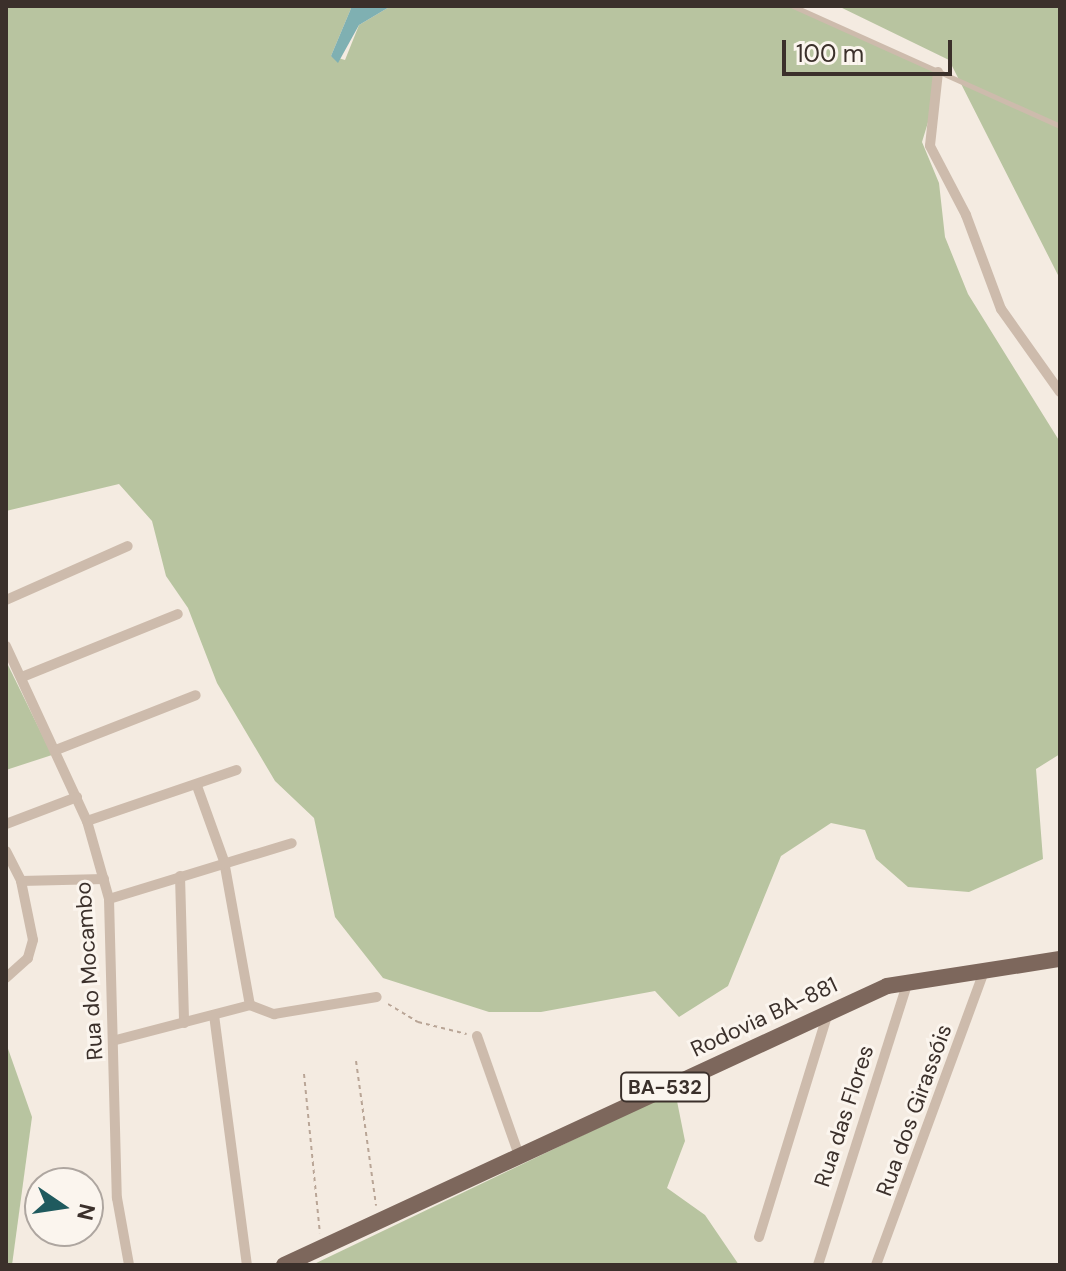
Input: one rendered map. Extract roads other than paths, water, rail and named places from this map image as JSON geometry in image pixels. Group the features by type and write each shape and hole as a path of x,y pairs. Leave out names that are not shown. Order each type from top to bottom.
{"main road":[{"name":"Rodovia BA-881","path":"284,1265 828,1011 909,979 1060,959"}],"street":[{"path":"938,72 927,134 932,152 966,215 1001,309 1060,392"},
{"path":"6,600 128,546"},
{"path":"22,677 178,614"},
{"name":"Rua do Mocambo","path":"6,646 87,821 109,899 116,1040 117,1198 129,1265"},
{"path":"56,750 196,695"},
{"path":"87,821 237,770"},
{"path":"197,786 224,861 250,1005"},
{"path":"6,824 77,797"},
{"path":"109,899 224,861 292,843"},
{"path":"6,851 21,881 32,949 6,978"},
{"path":"180,876 184,1023"},
{"path":"21,881 104,879"},
{"name":"Rua dos Girassóis","path":"876,1265 986,967"},
{"name":"Rua das Flores","path":"818,1265 909,979"},
{"path":"116,1040 250,1005 274,1014 377,997"},
{"path":"759,1237 828,1011"},
{"path":"214,1015 247,1265"},
{"path":"477,1036 519,1155"}],"lane":[{"path":"793,6 1060,126"}],"water":[{"path":"352,6 391,6 359,25 338,63 331,56"}]}
